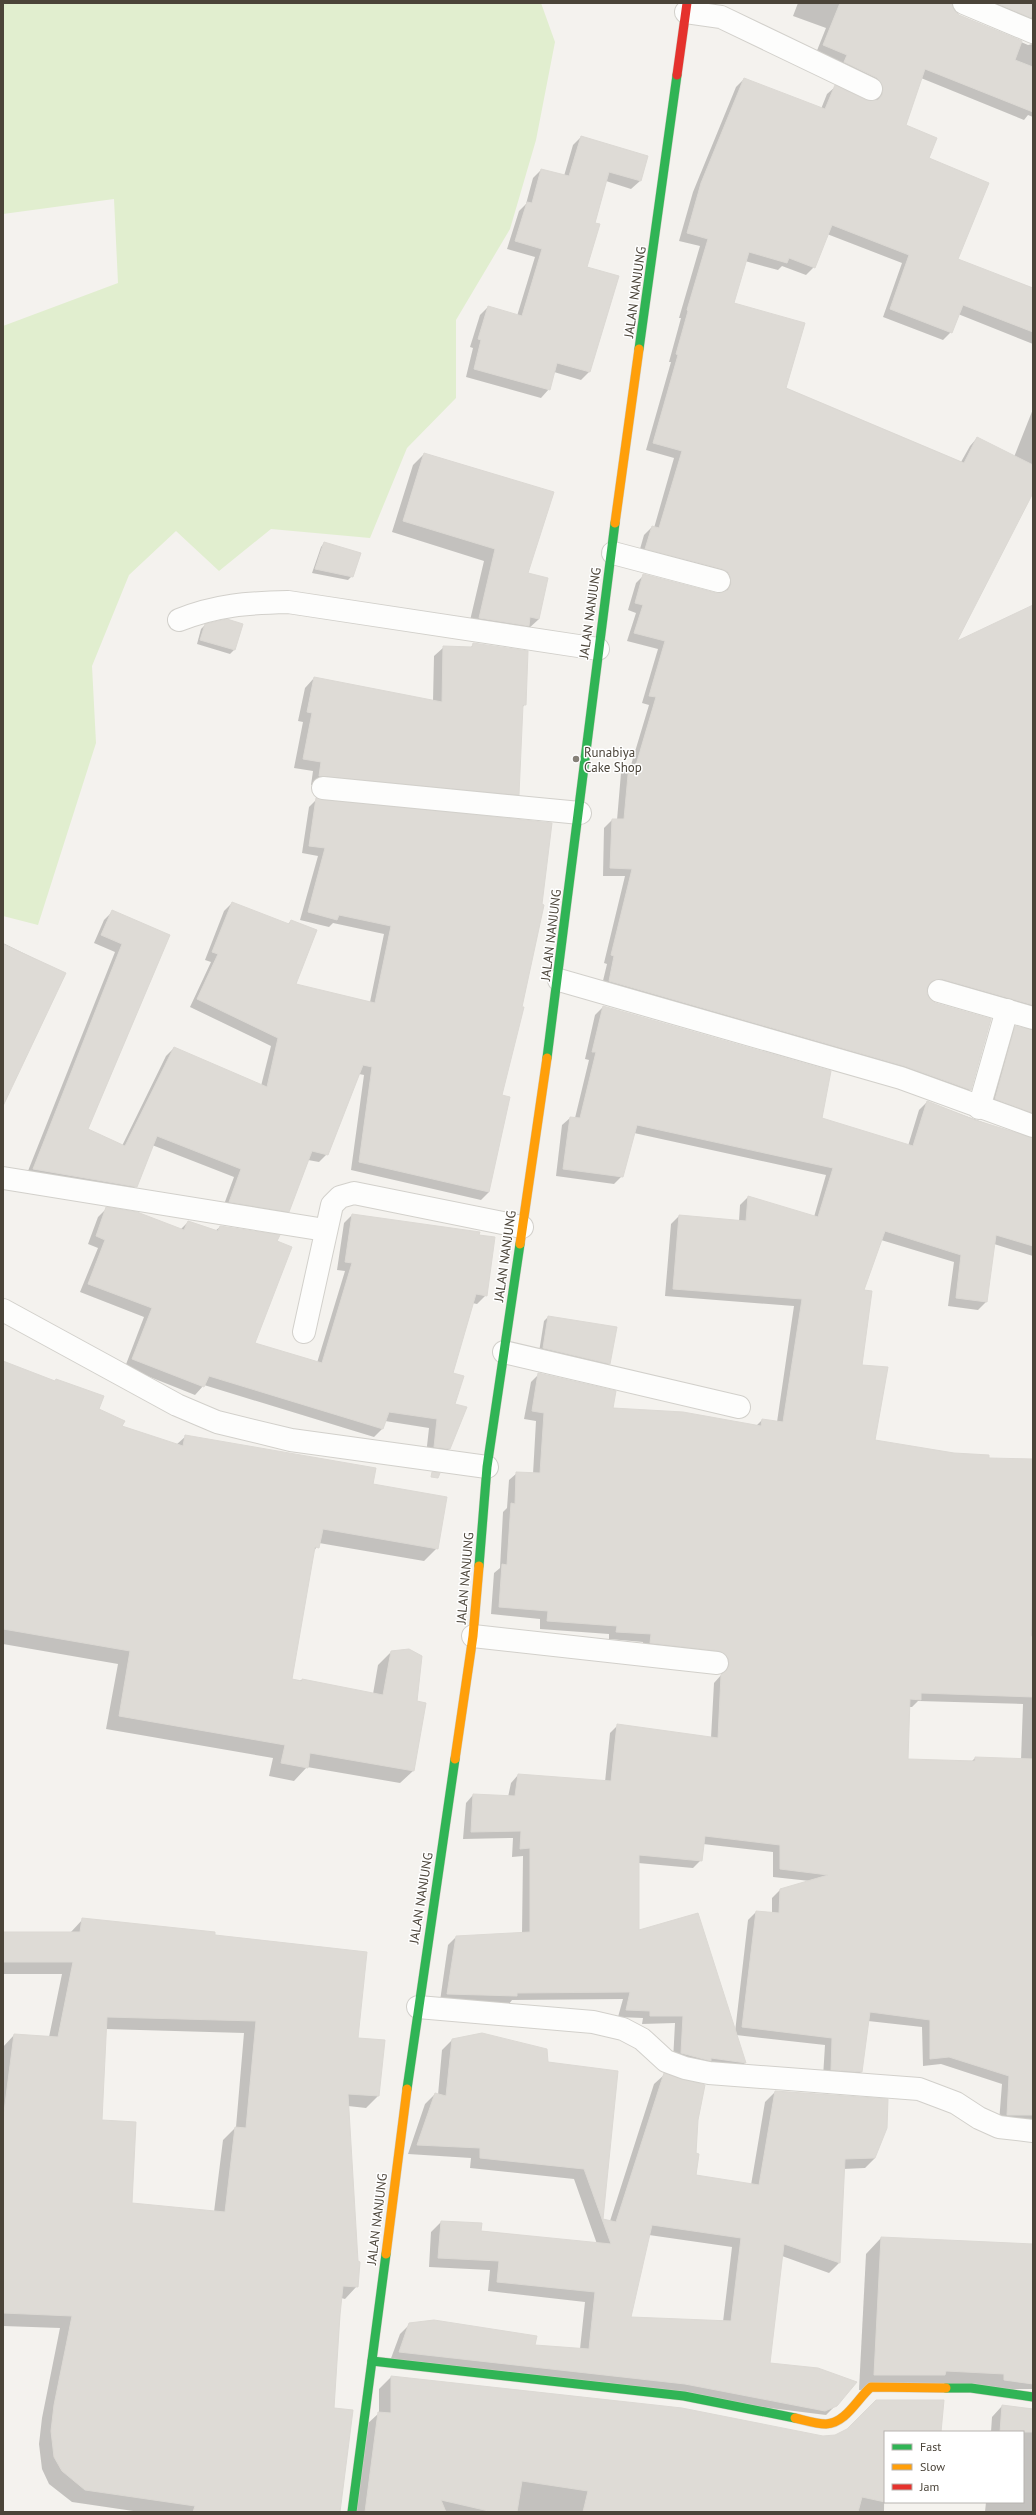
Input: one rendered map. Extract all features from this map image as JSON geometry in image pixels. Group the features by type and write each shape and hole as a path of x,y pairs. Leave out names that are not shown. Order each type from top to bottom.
{"main road":[{"name":"JALAN NANJUNG","path":"352,2512 418,2007 473,1636 487,1467 559,980 580,813 598,649 687,8"},
{"path":"372,2361 684,2396 825,2424 835,2424 842,2419 861,2394 871,2387 971,2388 1033,2397"}],"street":[{"path":"964,3 1033,32"},
{"path":"687,8 721,17 871,89"},
{"path":"612,553 719,581"},
{"path":"179,620 206,609 242,603 288,602 598,649"},
{"path":"322,788 580,813"},
{"path":"559,980 901,1078 979,1108 1033,1126"},
{"path":"939,991 1033,1018"},
{"path":"979,1108 1007,1010"},
{"path":"3,1178 325,1230"},
{"path":"304,1332 325,1230 332,1205 340,1197 354,1193 522,1227"},
{"path":"3,1310 177,1404 217,1422 291,1440 487,1467"},
{"path":"504,1352 739,1407"},
{"path":"473,1636 717,1663"},
{"path":"418,2007 593,2022 623,2029 642,2039 666,2061 685,2068 709,2073 919,2089 956,2103 979,2118 999,2127 1033,2131"}],"green space":[{"path":"3,3 541,3 555,42 536,140 510,229 456,320 456,398 407,448 370,538 271,529 219,571 176,531 129,575 92,666 96,743 38,925 3,916 3,326 118,283 114,199 3,214"}],"building":[{"path":"840,3 952,3 954,10 959,15 1022,41 1015,60 1033,67 1033,112 925,69 906,125 937,138 929,158 989,183 958,259 1033,288 1033,332 963,305 952,333 890,309 909,255 832,225 815,268 789,258 787,263 749,252 734,303 805,323 786,388 964,463 977,437 1033,465 1033,493 957,641 1033,605 1033,1005 942,979 931,982 927,988 927,994 935,1003 991,1019 971,1090 904,1066 609,981 614,956 611,955 632,869 610,868 612,819 624,819 629,764 636,765 656,697 649,696 665,641 634,633 643,605 635,603 643,574 716,593 728,590 731,584 728,572 722,569 645,549 652,526 659,528 682,451 653,443 678,355 676,354 688,311 687,310 708,239 687,233 701,183 744,78 825,109 835,85 866,100 878,100 882,95 883,88 877,78 844,62 847,55 823,45"},
{"path":"996,3 1033,3 1033,13 1031,18"},
{"path":"581,136 648,156 641,181 609,172 595,223 600,224 587,267 619,276 590,372 557,363 550,390 474,369 481,340 478,339 488,306 522,316 542,249 515,241 527,202 532,203 541,169 569,176"},
{"path":"424,453 554,492 528,573 548,578 539,619 530,617 529,626 479,618 495,549 403,521"},
{"path":"324,542 361,553 353,577 315,569"},
{"path":"227,619 243,624 235,650 200,640 205,624"},
{"path":"473,643 528,651 526,705 523,705 519,795 319,776 321,762 303,759 312,713 307,712 314,677 442,702 443,646 472,647"},
{"path":"316,798 552,823 542,904 544,905 522,1007 524,1007 502,1095 510,1097 489,1192 359,1162 372,1067 363,1065 328,1155 312,1151 289,1212 229,1202 241,1169 157,1136 137,1187 33,1169 122,944 101,935 112,910 170,935 88,1129 125,1146 174,1047 267,1087 278,1038 197,999 218,954 212,952 232,902 289,924 291,920 317,930 296,984 375,1003 391,926 339,915 337,920 308,912 325,848 309,846"},
{"path":"3,944 66,973 3,1106"},
{"path":"603,1006 831,1071 822,1118 913,1146 927,1101 975,1120 1033,1138 1033,1246 996,1235 987,1302 956,1298 961,1255 885,1231 864,1290 872,1291 862,1365 888,1367 875,1440 954,1453 989,1455 989,1458 1033,1459 1031,1636 1033,1637 1033,1697 921,1693 921,1700 910,1699 908,1759 975,1761 975,1757 1033,1759 1033,2115 1007,2115 1009,2076 949,2057 930,2059 930,2020 870,2012 862,2072 831,2070 832,2038 742,2027 756,1911 779,1913 780,1889 828,1875 780,1869 780,1845 705,1836 702,1861 639,1855 639,1930 698,1913 746,2063 711,2058 711,2061 681,2053 683,2016 650,2016 650,2011 626,2010 630,1992 517,1993 517,1996 447,1994 456,1936 530,1932 530,1848 520,1849 521,1831 471,1832 473,1794 515,1796 518,1774 611,1781 617,1724 718,1738 721,1675 729,1665 728,1658 719,1651 650,1643 651,1634 616,1632 617,1626 547,1621 548,1611 499,1607 502,1564 507,1565 511,1503 515,1504 516,1472 540,1473 544,1413 532,1411 538,1373 616,1391 613,1408 683,1412 761,1426 762,1419 783,1422 802,1299 673,1289 679,1215 746,1221 748,1196 818,1217 833,1168 637,1125 623,1177 563,1169 570,1117 580,1118 596,1052 592,1052"},
{"path":"1015,1026 1033,1030 1033,1113 995,1099"},
{"path":"106,1207 137,1212 184,1230 188,1221 218,1231 220,1226 280,1235 277,1241 292,1247 255,1343 322,1363 352,1263 345,1262 352,1214 480,1232 479,1235 495,1237 487,1296 476,1294 453,1373 464,1376 455,1404 467,1407 450,1449 434,1447 437,1419 389,1412 383,1429 209,1376 204,1387 132,1359 152,1308 88,1284 105,1240 96,1236"},
{"path":"548,1316 617,1327 610,1364 543,1348"},
{"path":"3,1361 55,1381 56,1379 104,1396 99,1409 125,1421 122,1426 183,1446 185,1435 376,1468 373,1484 447,1497 438,1549 323,1529 319,1548 315,1547 292,1679 302,1681 302,1679 383,1695 391,1651 409,1649 422,1656 417,1701 426,1703 414,1771 310,1753 308,1768 281,1763 285,1745 119,1716 130,1651 3,1629"},
{"path":"432,1472 440,1473 438,1478 431,1477"},
{"path":"82,1918 215,1932 215,1935 367,1952 358,2038 385,2040 379,2096 348,2094 358,2261 360,2262 358,2287 343,2286 340,2315 334,2408 353,2410 340,2512 193,2512 195,2506 85,2490 62,2471 54,2457 51,2431 54,2405 72,2316 3,2313 3,2120 14,2034 58,2037 73,1962 3,1962 3,1932 80,1932","holes":["107,2017 256,2021 246,2128 235,2127 225,2212 132,2203 136,2122 102,2120"]},
{"path":"482,2033 547,2049 548,2062 618,2071 603,2219 616,2222 664,2073 705,2085 698,2120 696,2153 699,2154 696,2175 759,2185 775,2091 888,2099 887,2128 875,2158 845,2159 840,2263 784,2244 770,2363 818,2368 857,2382 837,2406 825,2411 685,2384 399,2352 409,2323 434,2320 537,2336 535,2345 589,2349 595,2292 497,2282 499,2261 438,2258 441,2221 482,2223 481,2231 611,2244 584,2169 480,2158 480,2148 417,2145 435,2093 446,2096 452,2039","holes":["652,2225 741,2238 731,2321 631,2317"]},
{"path":"881,2237 1033,2244 1033,2384 1004,2380 1004,2374 946,2371 945,2375 874,2375"},
{"path":"391,2376 682,2408 823,2436 835,2435 847,2429 876,2400 944,2400 941,2431 884,2431 884,2502 862,2497 858,2512 583,2512 588,2491 522,2481 517,2512 493,2512 441,2500 446,2512 365,2512 378,2412 391,2413"},
{"path":"1002,2405 1033,2409 1033,2432 1000,2431"}],"traffic: fast":[{"path":"639,349 677,75"},
{"path":"547,1058 615,523"},
{"path":"479,1566 487,1467 520,1244"},
{"path":"407,2089 455,1759"},
{"path":"352,2512 386,2254"},
{"path":"372,2361 684,2396 795,2418"},
{"path":"946,2388 971,2388 1033,2397"}],"traffic: slow":[{"path":"615,523 639,349"},
{"path":"520,1244 547,1058"},
{"path":"455,1759 473,1636 479,1566"},
{"path":"386,2254 407,2089"},
{"path":"795,2418 814,2423 833,2423 851,2410 871,2387 946,2388"}],"traffic: jam":[{"path":"677,75 687,3"}],"place":[{"name":"Runabiya Cake Shop","path":"576,759"}]}
